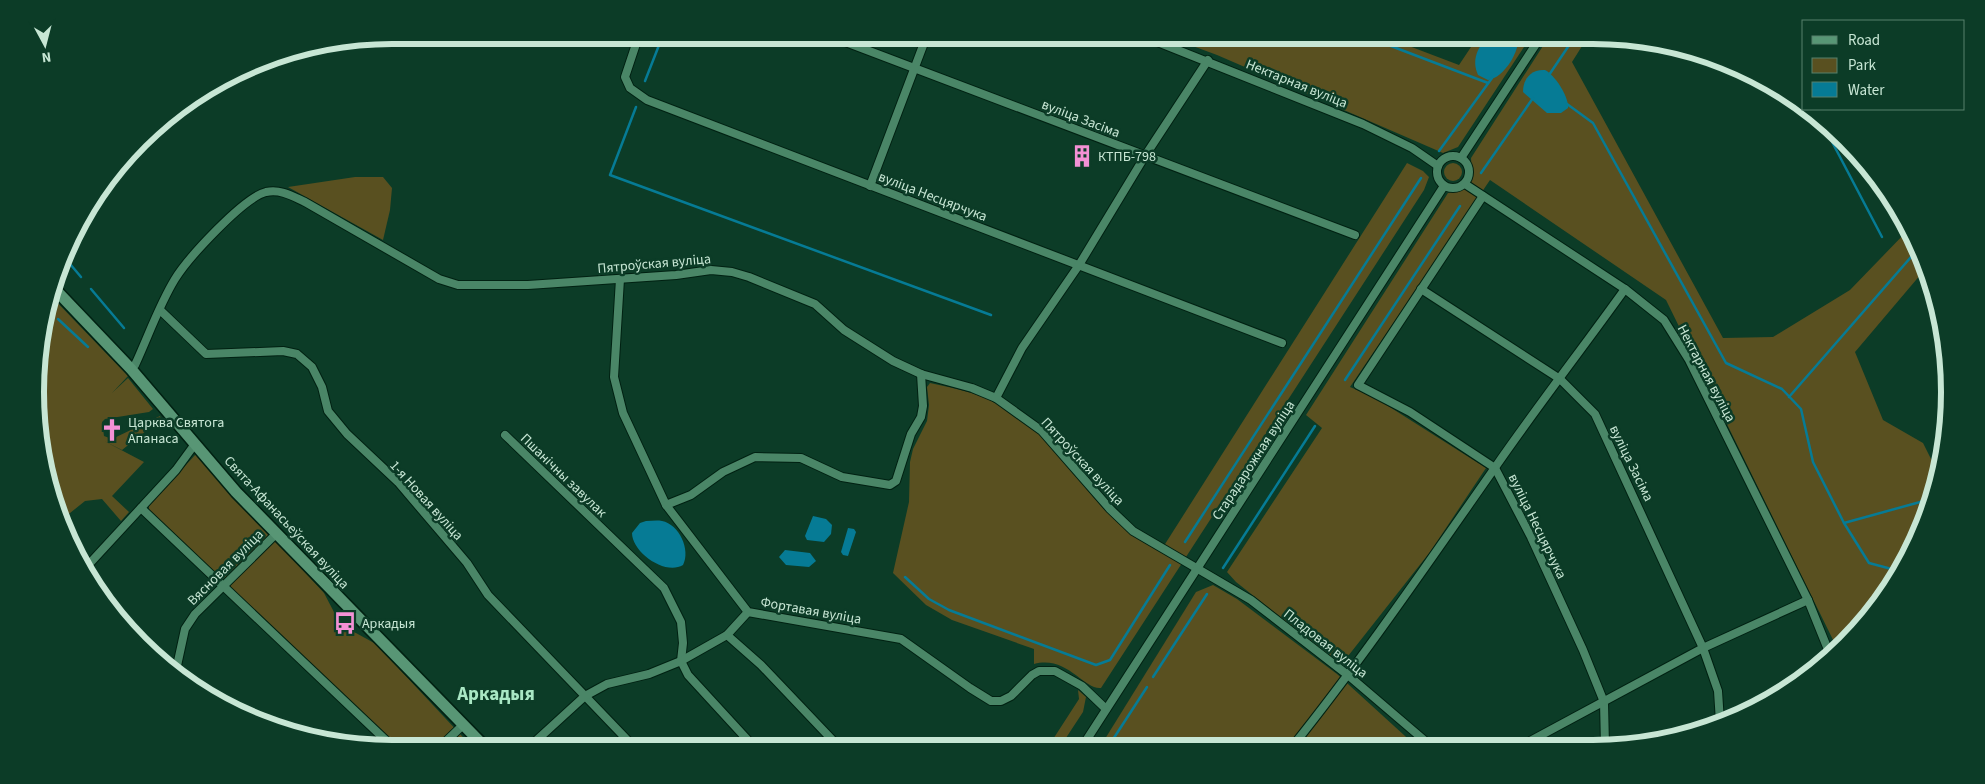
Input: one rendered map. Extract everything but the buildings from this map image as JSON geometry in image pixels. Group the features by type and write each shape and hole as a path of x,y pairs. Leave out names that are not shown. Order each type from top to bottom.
{"street":[{"name":"вуліца Несцярчука","path":"637,44 625,76 630,88 647,100 1282,343"},
{"name":"вуліца Засіма","path":"851,44 1355,235"},
{"path":"870,186 923,44"},
{"name":"Нектарная вуліца","path":"1164,44 1363,124 1412,148 1438,166"},
{"path":"1461,158 1536,44"},
{"path":"996,398 1022,348 1079,265 1145,156 1208,60"},
{"path":"1446,158 1461,158 1469,169 1469,177 1465,184 1457,188 1444,186 1437,176 1438,166 1446,158"},
{"name":"Нектарная вуліца","path":"1465,184 1625,289 1664,320 1689,360 1808,600 1828,649"},
{"name":"Старадарожная вуліца","path":"1086,740 1444,186"},
{"name":"Пятроўская вуліца","path":"131,369 135,365 176,278 195,255 247,201 265,192 283,191 438,279 458,285 518,285 620,279 711,270 732,272 815,304 844,330 893,361 921,374 972,388 996,398 1042,432 1110,509 1133,531 1198,568"},
{"path":"1421,289 1483,196"},
{"name":"Фортавая вуліца","path":"620,279 614,377 623,412 666,505 748,612 902,639 991,701 1001,701 1012,696 1032,675 1039,671 1055,671 1082,686 1106,709"},
{"name":"вуліца Несцярчука","path":"1421,289 1358,385 1410,412 1495,468 1531,537 1583,650 1604,702 1605,740"},
{"name":"вуліца Засіма","path":"1421,289 1560,380 1595,414 1703,648 1718,691 1720,716"},
{"path":"1298,740 1349,676 1495,468 1625,289"},
{"name":"Свята-Афанасьеўская вуліца","path":"59,293 131,369 276,534 479,740"},
{"name":"1-я Новая вуліца","path":"160,310 206,354 283,351 297,354 312,367 322,388 328,411 347,434 398,482 467,563 488,596 627,740"},
{"path":"666,505 691,496 723,472 755,457 801,458 842,477 890,485 896,480 911,434 921,417 923,406 921,374"},
{"name":"Пшанічны завулак","path":"505,435 664,588 674,604 682,629 681,661"},
{"path":"89,563 176,470 195,444"},
{"path":"141,508 386,740"},
{"name":"Вясновая вуліца","path":"177,666 185,629 195,614 276,534"},
{"name":"Пладовая вуліца","path":"1198,568 1251,600 1349,676 1424,740"},
{"path":"1531,740 1703,648 1808,600"},
{"path":"537,740 585,696 608,684 649,674 681,661 727,635 748,612"},
{"path":"727,635 761,665 832,740"},
{"path":"681,661 688,675 749,740"},
{"path":"447,740 464,724"}],"green space":[{"path":"1187,44 1404,44 1459,65 1473,44 1526,44 1458,147 1443,153 1217,55"},
{"path":"1544,44 1583,44 1572,62 1723,338 1773,337 1850,290 1903,235 1921,274 1855,352 1883,420 1923,443 1934,465 1915,525 1895,566 1855,622 1834,643 1666,300 1490,180 1350,387 1374,397 1486,468 1430,552 1341,665 1236,582 1227,572 1322,428 1306,415 1448,193 1461,190 1472,176 1471,158"},
{"path":"1407,163 1423,171 1429,177 1424,190 1101,688 1088,684 1074,673 1056,664 1034,664 1034,649 952,620 926,605 893,573 909,502 910,462 913,449 927,421 929,405 927,387 930,383 980,396 1000,404 1023,420 1059,455 1109,515 1160,552"},
{"path":"1453,163 1459,166 1462,172 1459,178 1453,181 1447,178 1444,172 1447,166"},
{"path":"355,177 383,177 392,188 390,210 383,240 288,187"},
{"path":"56,301 128,376 112,393 128,378 153,409 149,412 105,419 102,422 104,436 112,439 160,416 161,419 122,450 104,441 144,462 112,496 129,512 121,521 102,499 85,501 66,516 50,460 44,415 44,369 50,324"},
{"path":"196,454 324,593 335,614 345,627 376,644 466,740 392,740 149,510 149,505"},
{"path":"1213,585 1237,599 1337,674 1409,740 1104,740 1196,592"},
{"path":"1078,690 1086,697 1083,712 1065,740 1053,740 1079,699"}],"water":[{"path":"1482,44 1518,44 1514,55 1505,69 1494,78 1488,80 1478,75 1476,69 1475,64"},
{"path":"1545,70 1557,81 1564,92 1568,108 1561,113 1547,113 1523,92 1524,83 1532,73"},
{"path":"813,516 826,519 832,525 831,534 824,542 807,540 805,536"},
{"path":"660,521 674,527 682,538 684,545 685,559 683,565 676,568 659,565 637,548 632,533 640,523"},
{"path":"848,528 854,529 856,532 848,556 843,555 841,552"},
{"path":"785,550 810,553 816,561 809,567 786,565 779,557"}],"waterway":[{"path":"645,81 659,44"},
{"path":"1386,44 1488,83"},
{"path":"1549,75 1570,44"},
{"path":"1439,151 1492,78"},
{"path":"1481,173 1533,98"},
{"path":"1567,104 1593,123 1726,363 1782,389 1801,409 1813,462 1844,523 1869,563 1893,569"},
{"path":"636,107 610,175 991,315"},
{"path":"1829,136 1882,237"},
{"path":"1185,542 1421,178"},
{"path":"1345,380 1460,206"},
{"path":"1789,397 1913,255"},
{"path":"69,262 81,277"},
{"path":"91,289 124,328"},
{"path":"58,319 88,347"},
{"path":"1223,568 1315,426"},
{"path":"1844,523 1924,501"},
{"path":"905,577 929,599 949,610 1096,665 1110,660 1170,565"},
{"path":"1153,677 1207,594"},
{"path":"1113,740 1147,687"}],"place":[{"name":"КТПБ-798","path":"1082,156"},
{"name":"Царква Святога Апанаса","path":"112,430"},
{"name":"Аркадыя","path":"345,623"}],"district":[{"name":"Аркадыя","path":"496,693"}]}
